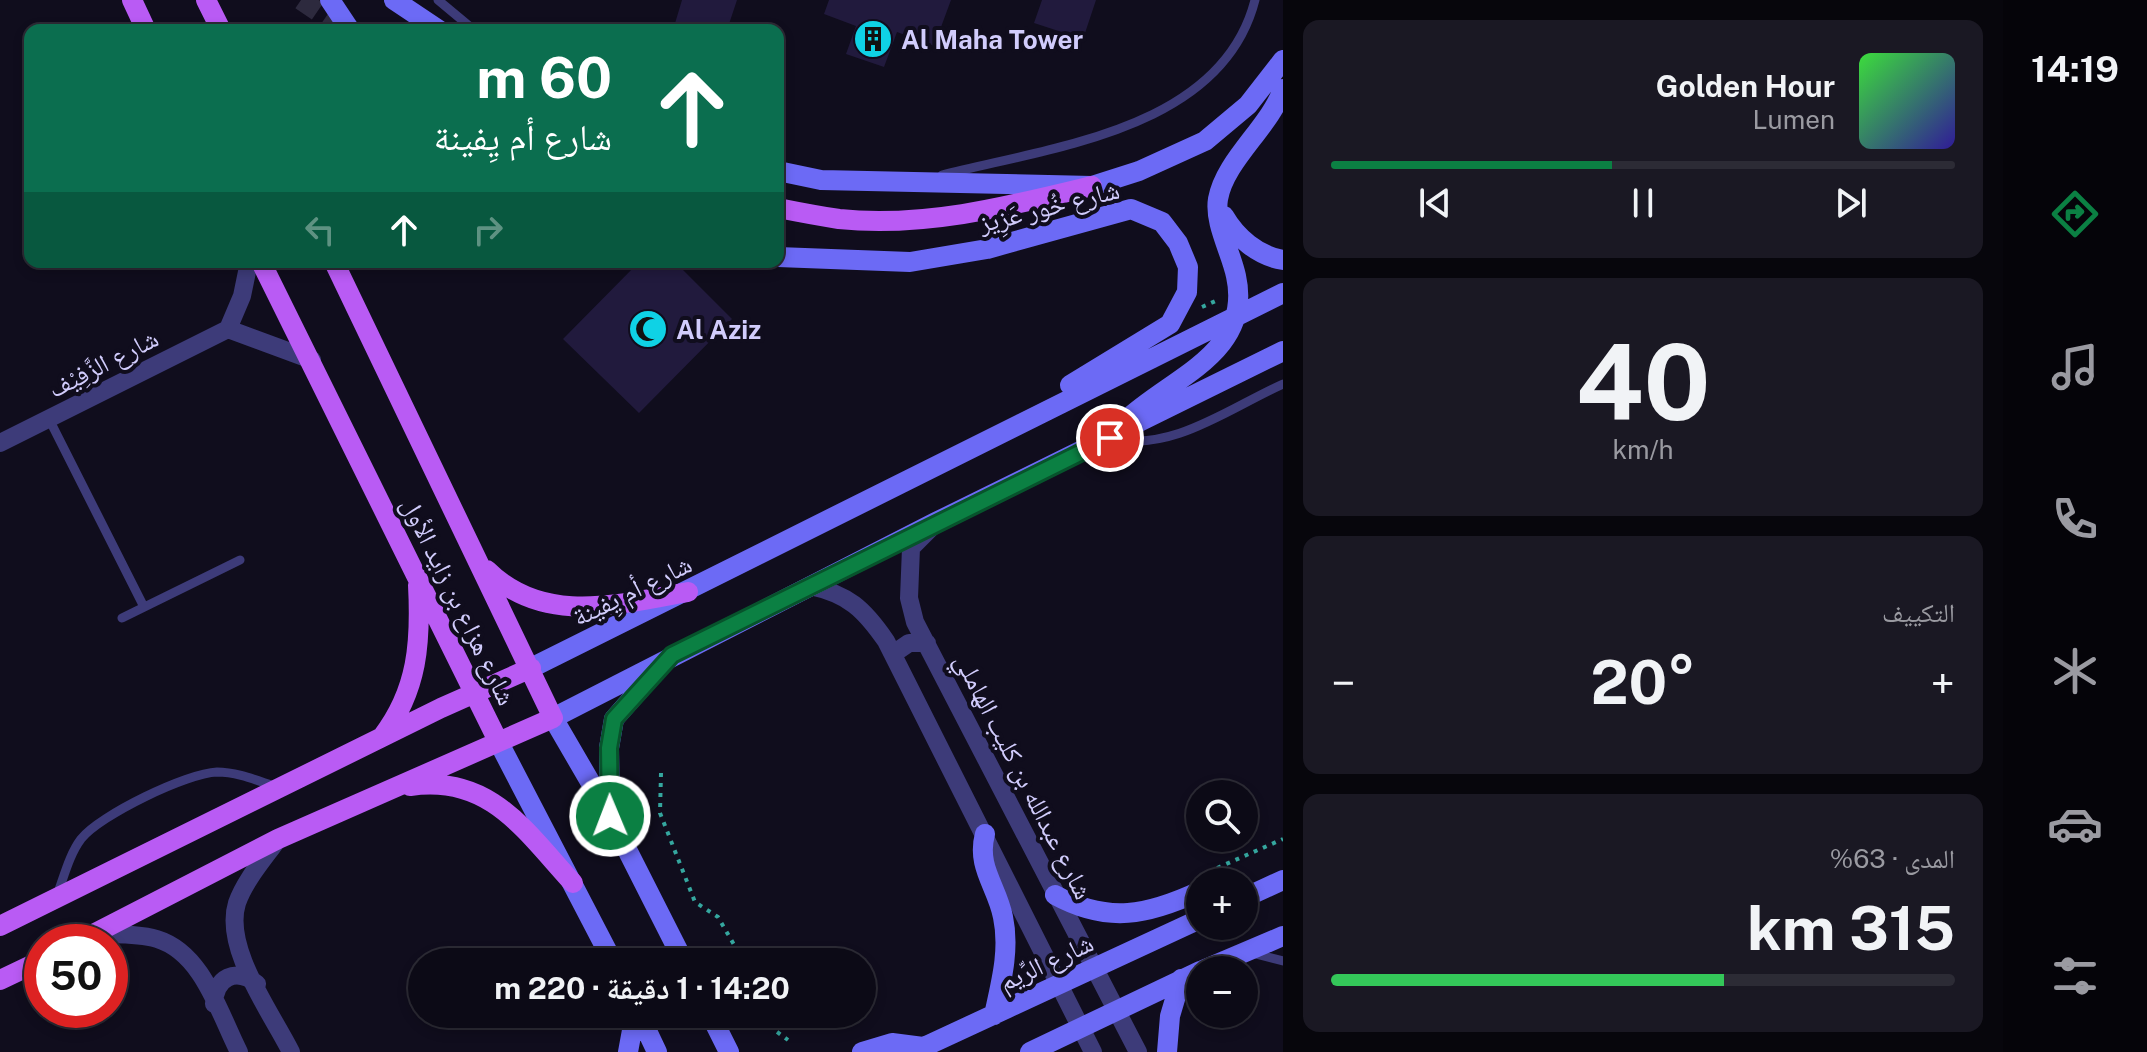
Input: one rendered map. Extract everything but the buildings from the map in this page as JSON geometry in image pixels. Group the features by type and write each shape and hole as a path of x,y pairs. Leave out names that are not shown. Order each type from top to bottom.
{"main road":[{"path":"114,0 139,15"},
{"path":"206,0 218,24"},
{"path":"330,0 346,24"},
{"path":"394,0 430,24"},
{"path":"784,209 841,219 914,219 1000,208 1092,186 1139,171 1205,141 1248,105 1283,60"},
{"path":"1110,438 1139,408 1217,351 1238,315 1236,274 1217,202 1223,183 1271,116 1283,89"},
{"path":"784,172 821,180 1092,186"},
{"path":"1217,202 1239,236 1256,249 1283,260"},
{"name":"شارع خُور عَزِيز","path":"784,257 910,262 987,249 1131,209 1162,222 1178,243 1188,267 1187,292 1170,324 959,452"},
{"name":"شارع هزاع بن زايد الأول","path":"264,268 498,741 606,948"},
{"name":"شارع هزاع بن زايد الأول","path":"337,268 553,718 610,816 677,948"},
{"name":"شارع أم يِفينة","path":"0,926 474,692 688,592 959,452 1283,293"},
{"path":"113,924 278,839 553,718 936,522 1283,351"},
{"path":"481,564 522,595 555,606 586,608 688,592"},
{"path":"380,740 400,709 414,676 420,629 418,577"},
{"path":"610,816 609,748 614,719 672,655"},
{"path":"386,790 433,783 479,793 512,818 573,883"},
{"path":"985,834 981,849 983,867 1003,914 1005,930 1005,961 994,1015"},
{"path":"1258,885 1283,880"},
{"path":"1055,895 1088,909 1139,913 1165,907 1186,897"},
{"name":"شارع الرِّيم","path":"918,1050 1186,926"},
{"path":"1238,956 1283,936"},
{"path":"0,980 24,969"},
{"path":"1030,1052 1186,977"},
{"path":"1167,1052 1170,1016 1186,988"},
{"path":"628,1052 634,1028"},
{"path":"644,1028 657,1052"},
{"path":"862,1052 892,1043 918,1050"},
{"path":"725,1044 740,1052"}],"street":[{"path":"248,268 242,296 228,329 312,360"},
{"name":"شارع الزَّفِيْف","path":"0,443 228,329"},
{"name":"شارع عبدالله بن كليب الهاملي","path":"936,522 911,548 909,598 915,622 1138,1052"},
{"path":"810,586 837,591 858,607 872,620 893,654 1093,1052"},
{"path":"893,654 909,643 927,643"},
{"path":"278,839 246,884 237,902 234,921 241,958 291,1052"},
{"path":"128,935 157,939 178,949 200,974 239,1052"},
{"path":"214,1004 215,991 222,980 233,975 246,976 257,984"}],"lane":[{"path":"438,0 467,24"},
{"path":"911,183 1119,129 1179,104 1224,62 1250,21 1255,0"},
{"path":"1110,438 1139,443 1171,438 1283,384"},
{"path":"49,419 144,607"},
{"path":"122,618 240,560"},
{"path":"55,899 77,846 91,828 111,816 204,773 230,773 280,788"},
{"path":"1248,952 1283,961"}],"path":[{"path":"661,773 660,813 695,902 718,917 736,948"},
{"path":"772,1028 788,1040"}],"tunnel":[{"path":"301,0 336,24"}],"place":[{"name":"Al Maha Tower","path":"873,39"},
{"name":"Al Aziz","path":"648,329"}],"route":[{"path":"610,816 609,748 614,719 672,655 1110,438"}]}
